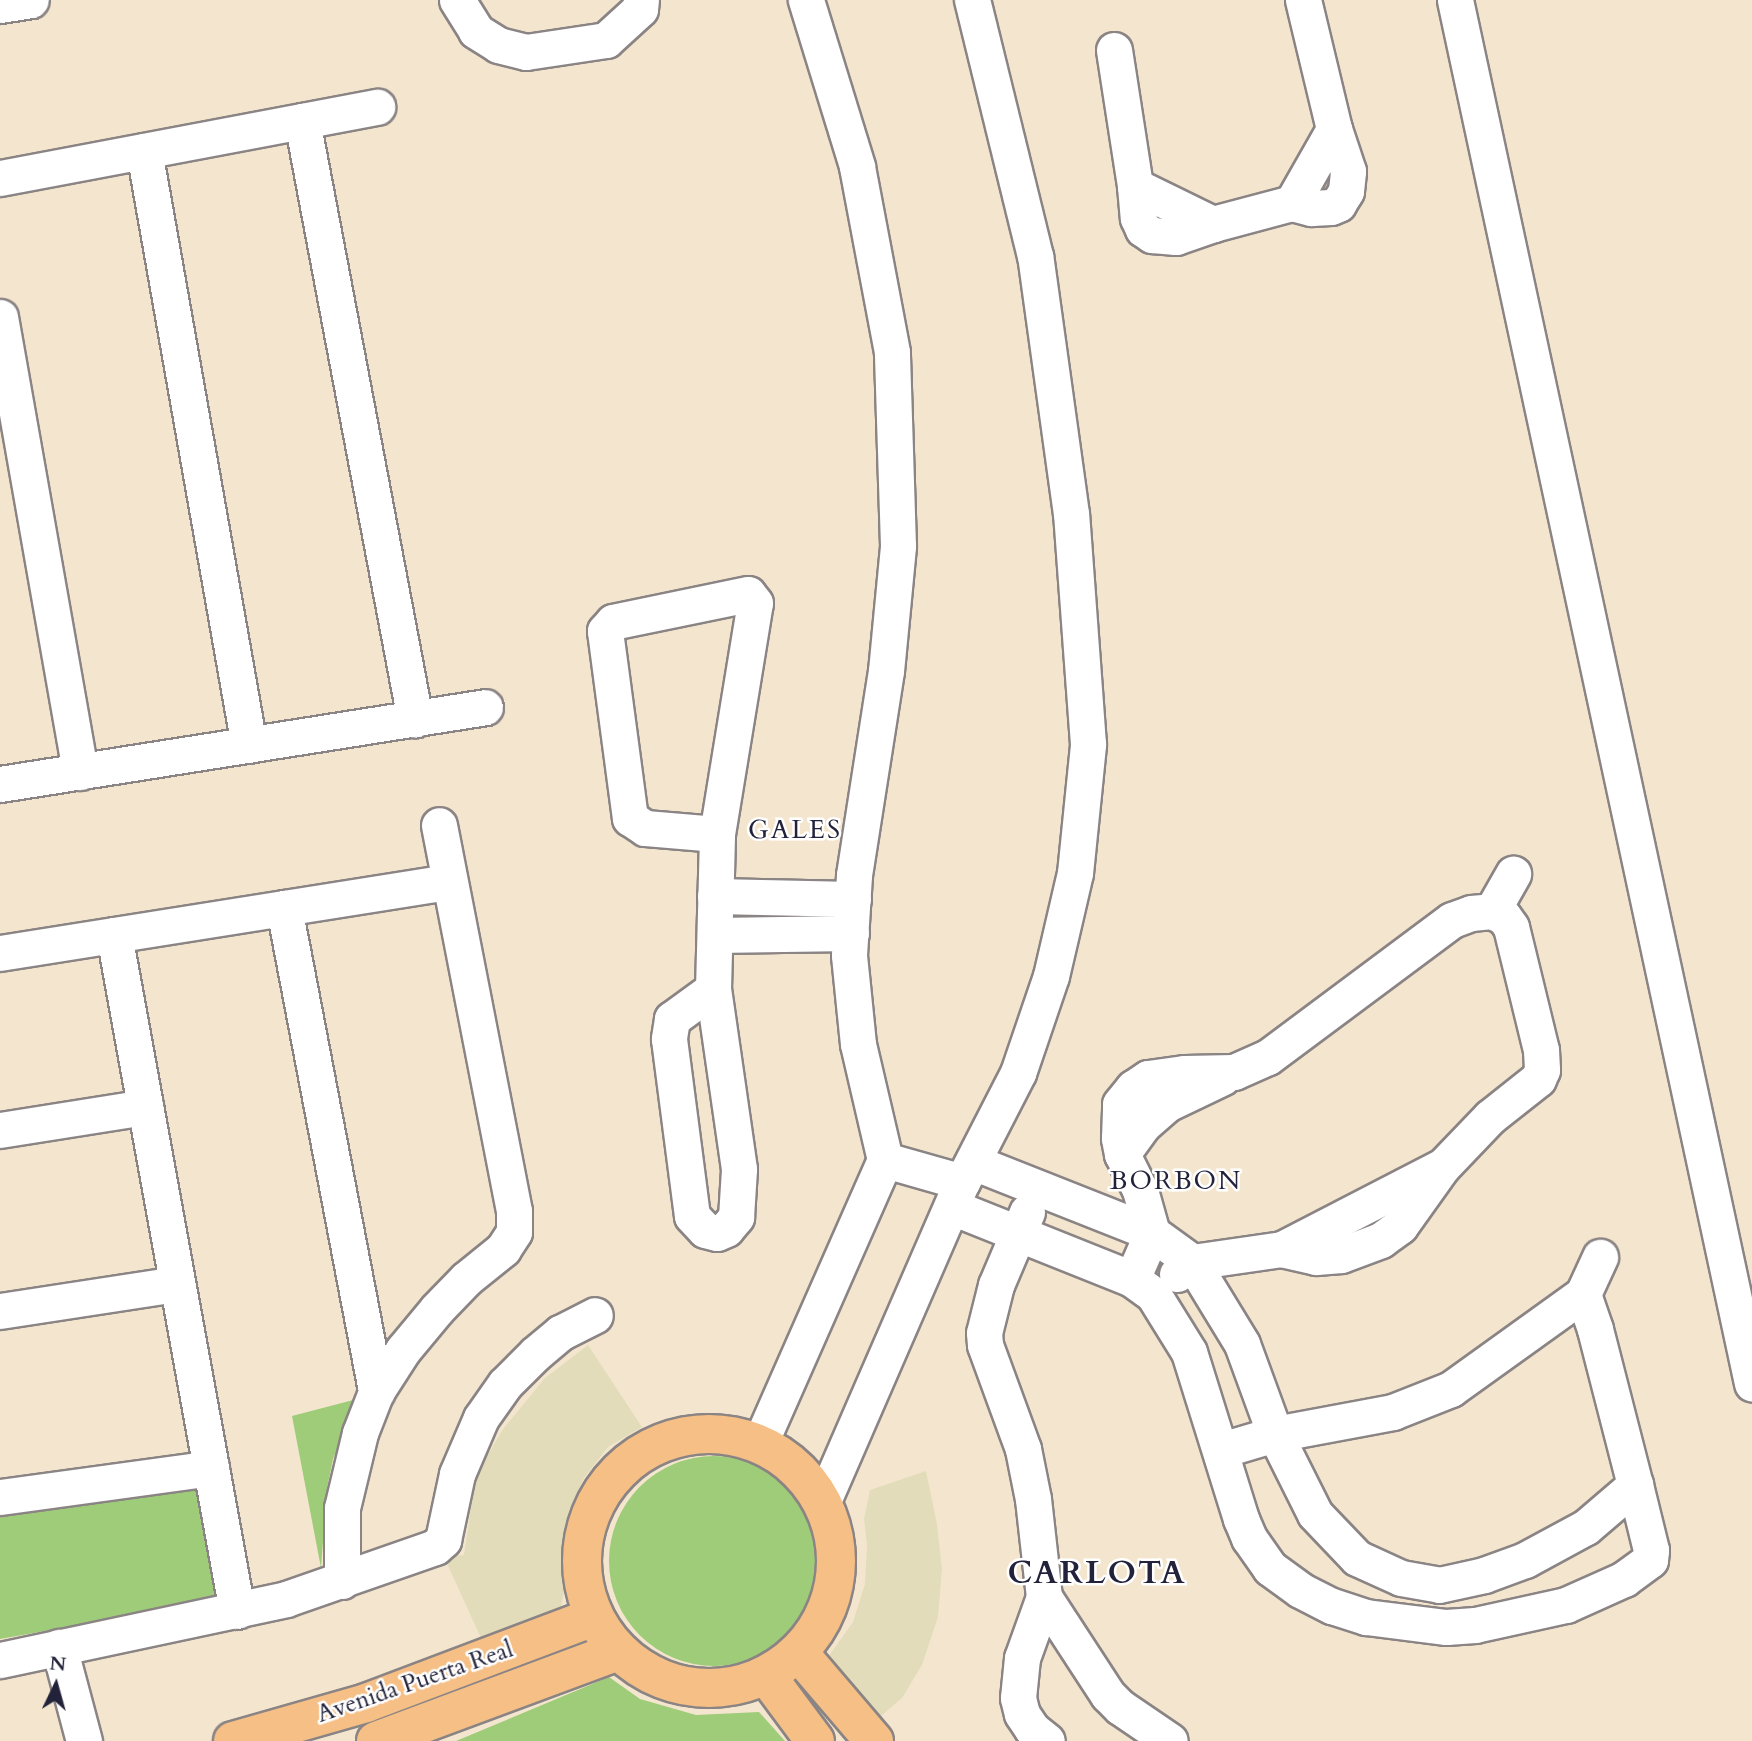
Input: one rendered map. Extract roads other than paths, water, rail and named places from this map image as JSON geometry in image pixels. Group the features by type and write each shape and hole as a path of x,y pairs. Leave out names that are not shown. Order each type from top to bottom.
{"main road":[{"path":"717,1433 760,1443 796,1467 823,1501 836,1540 836,1580 823,1619 798,1652 766,1675 728,1687 688,1687 650,1674 618,1651 594,1617 581,1575 584,1531 602,1490 632,1458 672,1438 717,1433"},
{"name":"Avenida Puerta Real","path":"233,1741 366,1703 594,1617"},
{"name":"Avenida Puerta Real","path":"376,1741 618,1651"},
{"path":"798,1652 874,1741"},
{"path":"766,1675 815,1741"}],"street":[{"path":"0,5 31,0"},
{"path":"457,0 476,31 498,45 526,52 606,40 640,9 641,0"},
{"path":"760,1443 885,1160 858,1044 849,955 867,775 886,671 898,546 892,352 857,166 806,0"},
{"path":"823,1501 962,1184 1018,1073 1051,976 1075,873 1088,744 1071,514 1035,256 972,0"},
{"path":"1114,50 1135,186 1213,224 1292,203 1334,129 1303,0"},
{"path":"1455,0 1752,1383"},
{"path":"0,178 377,107"},
{"path":"302,121 415,719"},
{"path":"144,151 249,745"},
{"path":"0,317 80,772"},
{"path":"713,989 672,1019 669,1039 692,1216 705,1230 718,1233 726,1229 736,1217 739,1170 713,989 717,834 755,603 748,594 612,622 605,631 630,818 645,828 717,834"},
{"path":"0,785 485,707"},
{"path":"342,1581 342,1508 360,1433 376,1392 403,1350 436,1309 466,1279 503,1249 514,1232 514,1211 439,825"},
{"path":"1492,911 1513,874"},
{"path":"0,953 449,882"},
{"path":"715,896 852,916"},
{"path":"284,908 376,1392"},
{"path":"1492,911 1504,917 1511,927 1541,1050 1542,1070 1538,1079 1490,1117 1442,1167 1400,1226 1381,1240 1341,1255 1316,1257 1282,1249 1192,1262 1142,1286 1152,1233 1140,1190 1122,1154 1118,1130 1120,1104 1139,1083 1148,1078 1178,1073 1234,1072 1268,1057 1452,920 1471,913 1492,911"},
{"path":"715,935 852,916"},
{"path":"114,935 237,1611"},
{"path":"0,1129 145,1107"},
{"path":"885,1160 962,1184 1038,1188 1152,1233 1192,1262 1242,1344 1275,1434 1315,1514 1357,1558 1401,1578 1439,1585 1484,1575 1525,1560 1586,1527 1635,1485"},
{"path":"962,1184 1018,1232 1142,1286 1189,1352 1245,1528 1270,1568 1300,1590 1332,1606 1366,1617 1446,1627 1504,1621 1566,1605 1624,1579 1647,1564 1651,1550 1595,1329 1583,1294"},
{"path":"1038,1188 996,1285 984,1333 985,1345 1023,1449 1033,1499 1044,1597 1108,1695 1119,1707 1170,1741"},
{"path":"1220,1450 1275,1434 1393,1412 1451,1389 1583,1294 1600,1257"},
{"path":"0,1311 177,1284"},
{"path":"0,1660 237,1611 342,1581 427,1551 443,1540 457,1474 481,1418 505,1384 560,1333 595,1315"},
{"path":"0,1497 211,1468"},
{"path":"1439,1585 1446,1627"},
{"path":"1044,1597 1027,1639 1017,1689 1022,1714 1032,1729 1047,1741"},
{"path":"50,1650 65,1741"},
{"path":"50,1650 84,1741"}],"district":[{"name":"GALES","path":"795,830"},
{"name":"BORBON","path":"1176,1181"},
{"name":"CARLOTA","path":"1097,1573"}]}
